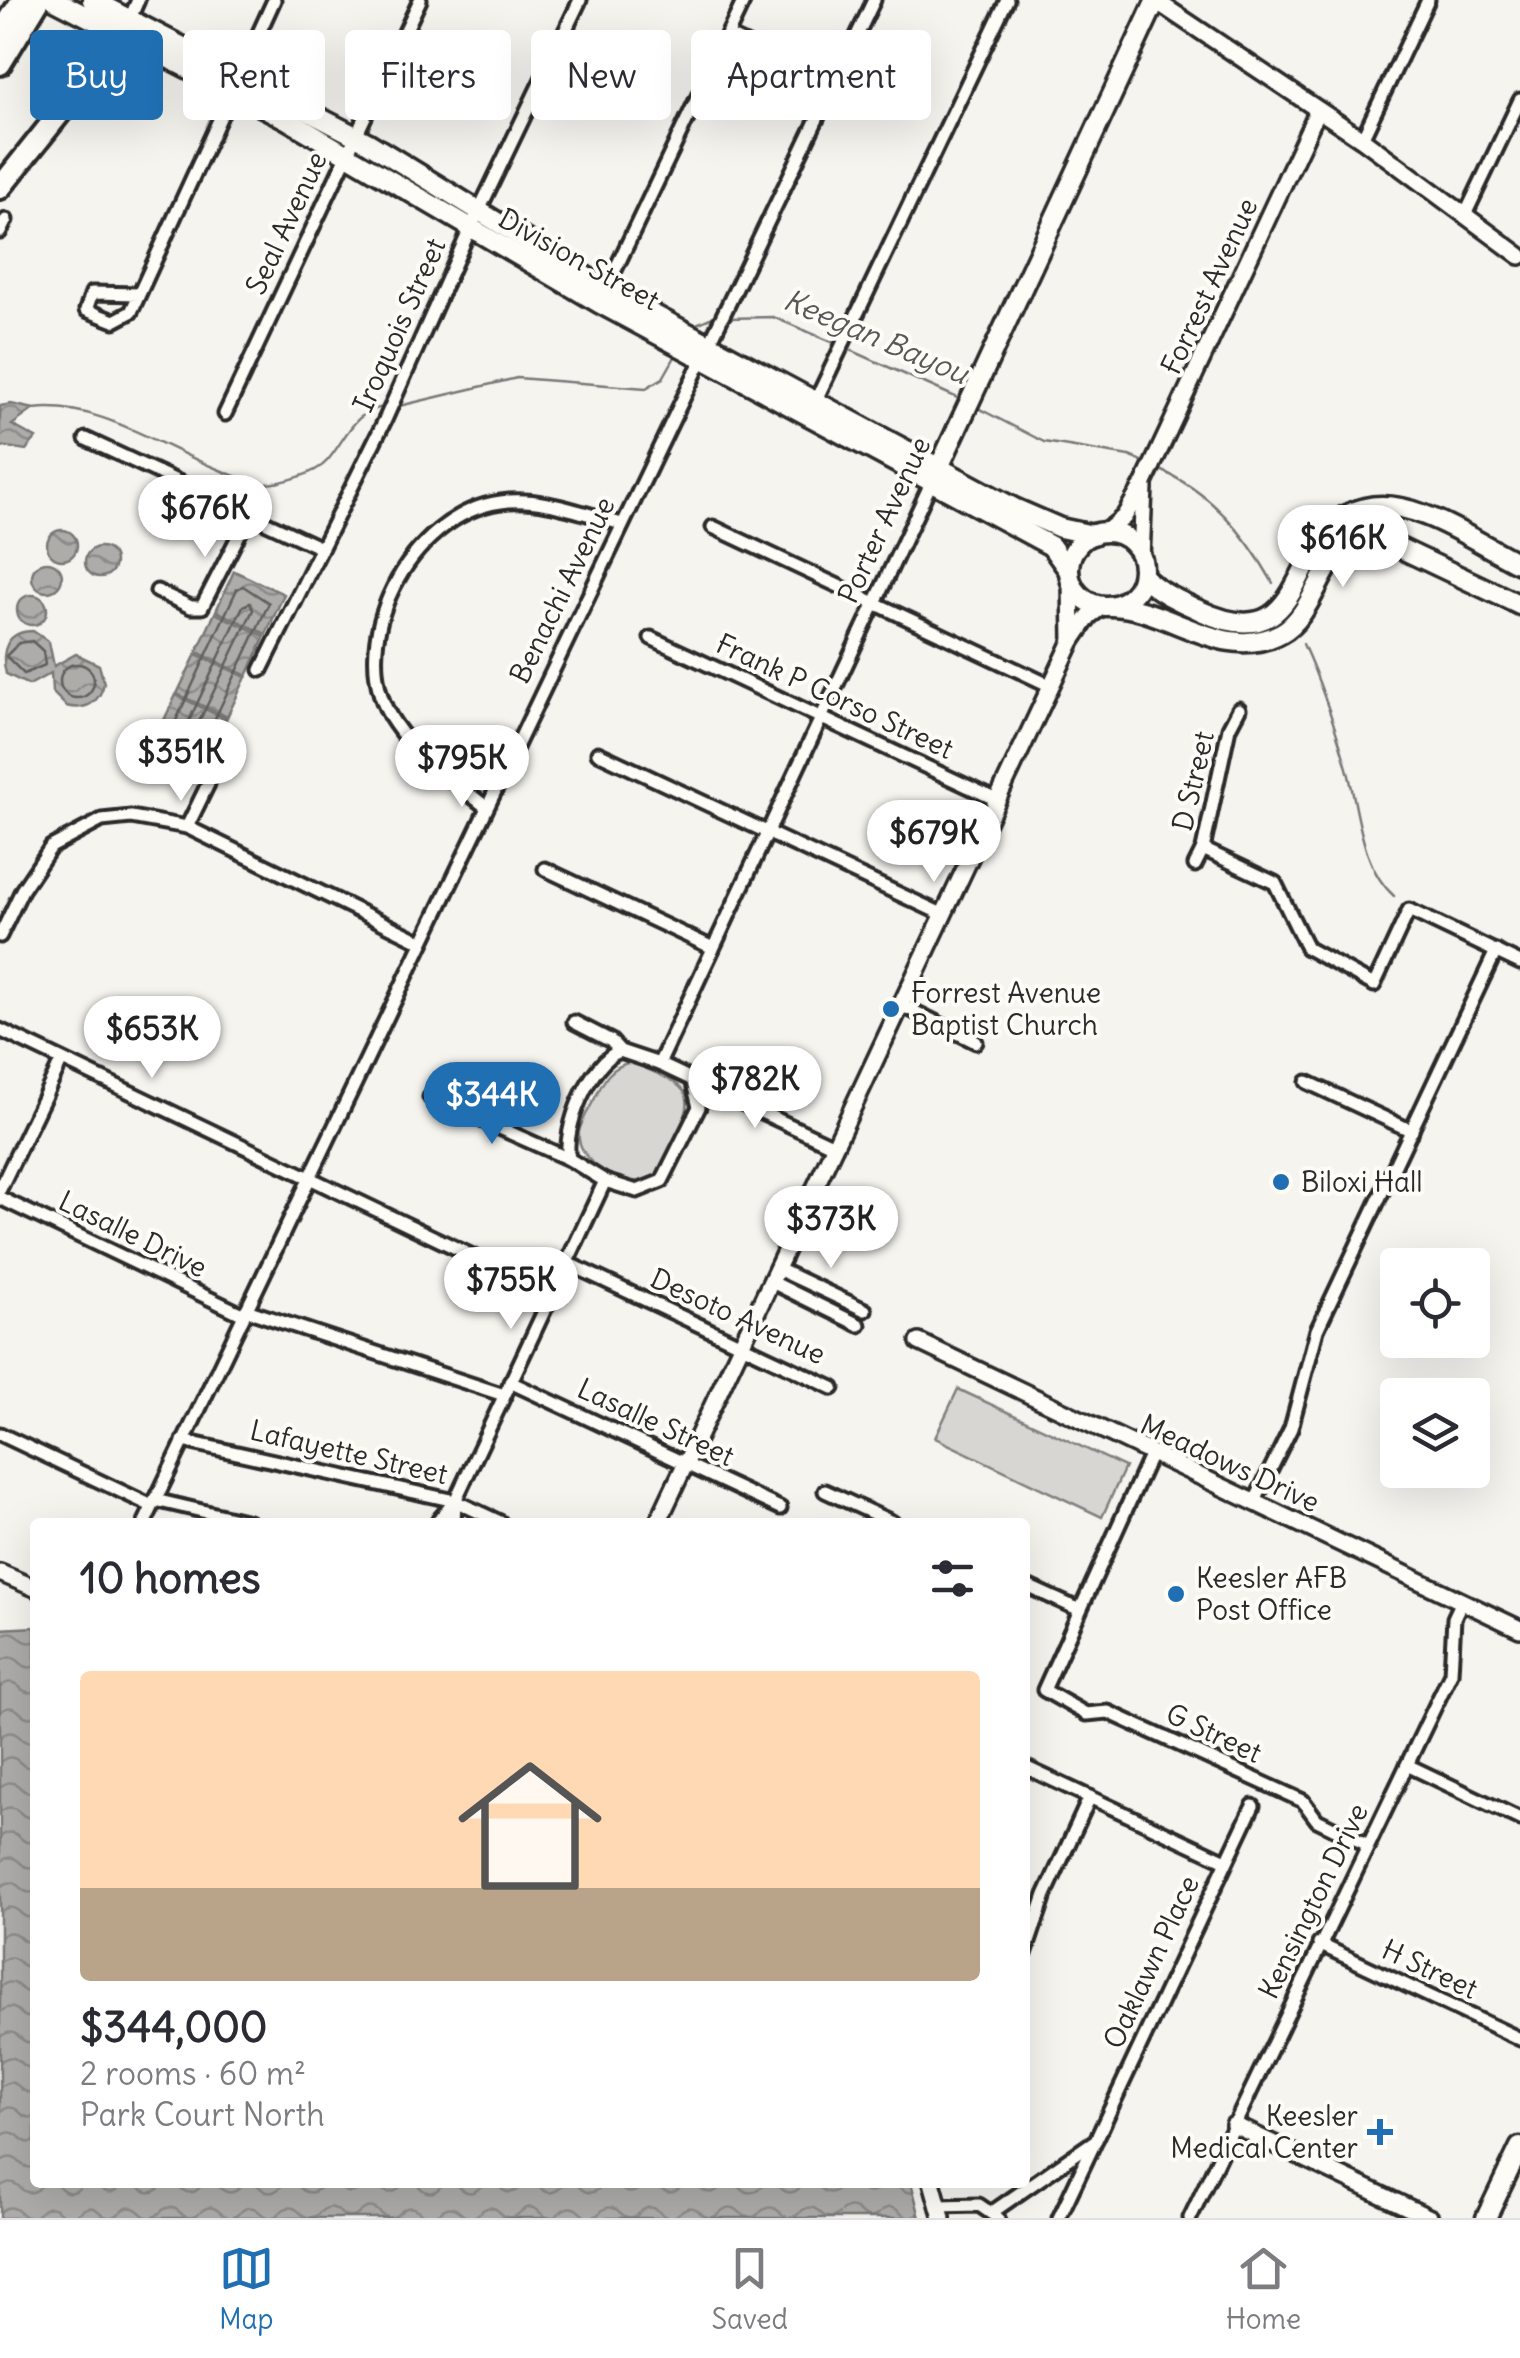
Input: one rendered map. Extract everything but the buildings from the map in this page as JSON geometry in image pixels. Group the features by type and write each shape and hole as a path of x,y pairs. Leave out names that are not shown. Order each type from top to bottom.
{"highway":[{"path":"0,36 22,0"},
{"path":"0,64 39,0"},
{"path":"0,188 126,27"}],"main road":[{"name":"Division Street","path":"55,0 126,27 183,56"},
{"name":"Division Street","path":"92,0 126,27"},
{"name":"Porter Avenue","path":"936,474 1156,0"},
{"name":"Division Street","path":"305,120 479,211 695,341 936,474 1044,522 1100,534"},
{"name":"Division Street","path":"350,144 470,229 816,400 1051,546 1070,576"},
{"path":"1520,564 1403,508 1362,508 1338,520 1321,538 1293,593 1278,612 1247,624 1206,613 1168,595 1142,566 1128,540 1100,534 1076,549 1070,576 1084,598 1107,606 1147,609 1240,643 1280,634 1309,604 1339,550 1367,537 1387,542 1520,605"},
{"path":"1107,606 1132,596 1142,566"},
{"path":"1486,2218 1520,2147"}],"street":[{"path":"126,27 138,0"},
{"path":"260,30 274,0"},
{"name":"Seal Avenue","path":"225,414 420,0"},
{"name":"Iroquois Street","path":"261,670 385,420 470,229 580,0"},
{"path":"729,30 744,0"},
{"name":"Benachi Avenue","path":"860,30 874,0"},
{"path":"816,400 1007,0"},
{"path":"1156,0 1466,213 1520,256"},
{"path":"1362,140 1428,0"},
{"path":"1466,213 1520,100"},
{"name":"Forrest Avenue","path":"1100,534 1124,517 1150,471 1318,110"},
{"path":"606,289 691,111"},
{"path":"138,294 219,120"},
{"name":"Benachi Avenue","path":"146,1518 622,524 695,341 728,307 817,120"},
{"path":"86,440 320,548"},
{"name":"Forrest Avenue","path":"1142,566 1150,471"},
{"name":"Porter Avenue","path":"660,1064 936,474"},
{"path":"486,807 413,745 384,703 375,661 395,584 437,532 474,508 519,501 622,524"},
{"path":"157,590 190,607 202,607 248,517"},
{"path":"713,527 1051,686"},
{"path":"1070,576 1072,642"},
{"path":"660,1518 1072,642 1089,616 1107,606"},
{"name":"Frank P Corso Street","path":"651,638 997,800"},
{"name":"D Street","path":"1196,865 1203,849 1229,728 1239,708"},
{"path":"598,752 944,915"},
{"path":"187,828 208,784"},
{"path":"0,936 37,865 51,847 102,820 132,817 187,828 422,942"},
{"path":"1203,849 1276,883 1307,948 1374,984 1409,910 1520,963"},
{"path":"545,869 713,948"},
{"path":"1254,1502 1291,1428 1317,1330 1496,951"},
{"path":"901,1005 976,1042"},
{"path":"574,1022 612,1042 620,1052 660,1064 836,1147"},
{"path":"0,1030 552,1294"},
{"path":"569,1159 568,1137 587,1090 603,1062 620,1052"},
{"path":"0,1189 62,1060"},
{"path":"430,1097 569,1159 605,1181 638,1191 662,1182 700,1106 692,1079"},
{"path":"1307,1082 1412,1132"},
{"path":"440,1518 455,1502 605,1181"},
{"name":"Lasalle Drive","path":"0,1198 245,1312"},
{"name":"Desoto Avenue","path":"566,1263 834,1388"},
{"path":"775,1276 865,1310"},
{"path":"775,1276 859,1325"},
{"path":"245,1312 504,1395"},
{"name":"Meadows Drive","path":"919,1342 1520,1628"},
{"name":"Lasalle Street","path":"510,1382 780,1508"},
{"path":"0,1434 154,1503 229,1518"},
{"name":"Lafayette Street","path":"184,1441 455,1502 491,1518"},
{"path":"1030,1586 1080,1610 1151,1454"},
{"path":"824,1491 883,1518"},
{"path":"454,1518 455,1502"},
{"path":"0,1573 30,1586"},
{"name":"Kensington Drive","path":"1190,2218 1451,1673 1454,1618 1462,1601"},
{"name":"G Street","path":"1080,1610 1046,1678 1044,1690 1050,1697 1086,1714 1108,1712 1302,1801 1318,1820 1368,1845"},
{"path":"1407,1765 1520,1818"},
{"path":"1030,1769 1226,1861"},
{"path":"1030,1939 1045,1895 1090,1797"},
{"name":"Oaklawn Place","path":"1060,2218 1252,1806"},
{"name":"H Street","path":"1319,1944 1520,2040"},
{"path":"1234,2125 1430,2218"},
{"path":"940,2212 979,2205 995,2215 1096,2140"}],"shaded area":[{"path":"631,1062 679,1086 687,1103 679,1132 661,1169 648,1179 635,1181 608,1174 596,1165 580,1144 579,1132 605,1080 618,1067"},
{"path":"958,1389 1125,1467 1102,1517 935,1438"}],"water":[{"path":"0,406 34,409 12,425 36,438 26,450 0,446"},
{"path":"62,530 73,534 77,545 73,556 62,560 51,556 47,545 51,534"},
{"path":"100,547 111,551 115,562 111,573 100,577 89,573 85,562 89,551"},
{"path":"47,562 61,571 62,577 53,591 47,592 33,583 32,577 41,563"},
{"path":"234,571 284,594 266,634 216,611"},
{"path":"32,595 43,599 47,610 43,621 32,625 21,621 17,610 21,599"},
{"path":"215,613 265,636 247,676 197,652"},
{"path":"33,631 49,642 54,666 76,654 99,665 104,683 95,700 85,706 66,706 52,692 51,673 29,685 6,674 4,657 11,638"},
{"path":"196,654 246,677 227,717 177,694"},
{"path":"176,695 226,719 207,758 157,735"},
{"path":"30,1627 30,2188 912,2188 920,2218 0,2218 0,1629"}],"waterway":[{"name":"Keegan Bayou","path":"692,326 715,316"},
{"name":"Keegan Bayou","path":"728,318 773,317 839,345"},
{"name":"Keegan Bayou","path":"846,348 962,400"},
{"name":"Keegan Bayou","path":"395,407 517,378 646,388 663,378 676,355"},
{"name":"Keegan Bayou","path":"974,406 1044,442 1144,462"},
{"name":"Keegan Bayou","path":"34,409 58,408 105,419 220,470 263,484 297,477 322,466 358,419 387,407"},
{"name":"Keegan Bayou","path":"1156,468 1193,489 1224,515 1273,583"},
{"name":"Keegan Bayou","path":"1303,644 1338,736 1367,853 1394,896"}],"place":[{"name":"Forrest Avenue Baptist Church","path":"891,1009"},
{"name":"Biloxi Hall","path":"1281,1182"},
{"name":"Keesler AFB Post Office","path":"1176,1594"},
{"name":"Keesler Medical Center","path":"1380,2132"}]}
